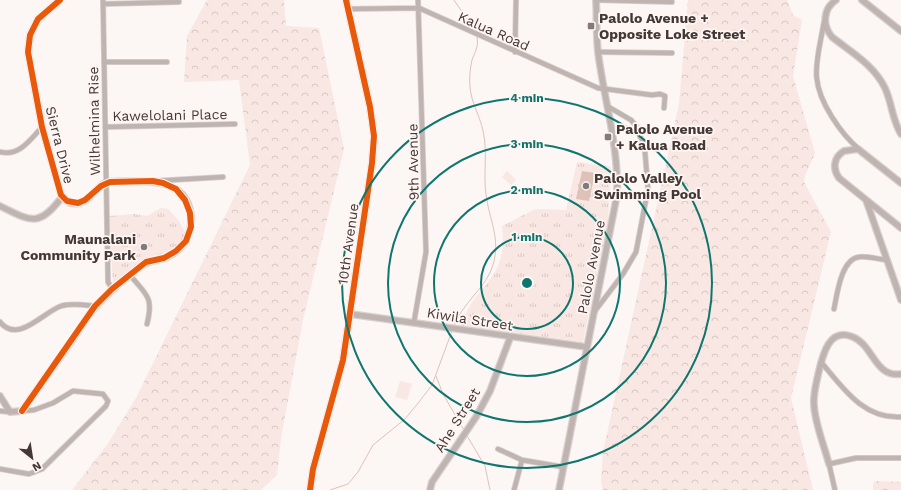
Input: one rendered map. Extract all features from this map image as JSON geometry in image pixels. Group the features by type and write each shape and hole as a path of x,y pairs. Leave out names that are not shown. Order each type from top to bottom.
{"street":[{"name":"Sierra Drive","path":"60,0 38,19 33,26 28,46 28,60 42,127 62,197 70,202 81,202 107,183"},
{"name":"10th Avenue","path":"310,490 313,469 343,360 372,162 374,136 370,107 346,0"},
{"name":"9th Avenue","path":"414,322 426,252 418,0"},
{"path":"515,52 516,0"},
{"path":"596,0 672,2"},
{"name":"Palolo Avenue","path":"559,490 617,194 617,166 598,52 596,0"},
{"path":"836,0 827,10 817,66 818,89 824,104 840,130 852,143 901,183"},
{"path":"862,0 901,31"},
{"path":"103,2 179,2"},
{"name":"Wilhelmina Rise","path":"103,2 108,282 112,289"},
{"name":"Kalua Road","path":"348,9 419,8 484,39 598,88 652,95 660,94 665,96 664,108"},
{"path":"825,21 826,28 832,37 870,67 881,81 888,98 894,120 901,134"},
{"path":"598,52 672,53"},
{"path":"104,62 167,62"},
{"path":"595,311 623,274 636,252 648,190 645,152 637,127 630,120 608,106"},
{"name":"Kawelolani Place","path":"105,127 235,124"},
{"path":"0,152 10,153 20,149 42,127"},
{"path":"864,153 855,149 844,151 837,158 835,168 841,180 901,228"},
{"path":"107,183 222,177"},
{"path":"22,411 95,306 112,289 146,262 164,258 176,251 186,240 191,227 189,208 179,192 163,182 148,181"},
{"path":"0,206 26,218 36,219 50,213 62,197"},
{"path":"866,200 901,300"},
{"path":"834,309 844,269 849,262 859,257 887,260"},
{"path":"130,275 149,300 151,307 147,324"},
{"path":"0,322 7,328 17,331 62,306 75,304 95,306"},
{"name":"Kiwila Street","path":"350,314 414,322 510,338 587,347"},
{"path":"835,490 814,406 814,392 825,348 831,340 839,336 849,336 860,342 884,371 893,374 901,374"},
{"name":"Ahe Street","path":"430,490 432,482 469,428 490,391 510,338"},
{"path":"821,362 858,404 882,416 901,417"},
{"path":"0,411 22,411 43,407 73,391 102,394 106,396 108,401 106,406 42,469 29,474 0,469"},
{"path":"0,396 10,412"},
{"path":"498,449 522,460 563,467"},
{"path":"829,464 856,458 901,458"},
{"path":"514,490 522,460"}],"green space":[{"path":"207,0 284,0 286,26 319,28 344,149 303,320 281,438 277,475 261,490 72,490 109,442 137,396 250,165 239,80 184,82 187,36"},
{"path":"688,0 787,0 793,15 802,20 793,76 815,153 804,182 831,232 791,398 813,490 603,490 601,481 603,452 679,104"},
{"path":"577,162 611,167 608,221 583,342 461,326 474,300 496,271 503,245 502,226 535,209 566,210"},
{"path":"507,171 516,180 511,185 502,177"},
{"name":"Maunalani Community Park","path":"161,208 168,209 179,221 185,232 184,239 181,244 170,251 145,259 113,284 109,216 134,214 147,216"},
{"path":"400,381 412,384 407,400 395,397"},
{"path":"875,481 901,482 901,490 873,490 873,484"}],"shaded area":[{"name":"Palolo Valley Swimming Pool","path":"582,171 595,173 589,201 576,199"}],"waterway":[{"path":"454,0 476,32"},
{"path":"454,326 463,310 486,281 493,265 496,246 485,186 485,155 482,125 472,98 470,84 472,60 477,46 477,37"},
{"path":"330,490 348,484 358,472 373,445 405,419 419,402 432,385 452,331"},
{"path":"436,376 443,394 464,430"},
{"path":"466,434 485,466 490,490"}],"cycle path":[{"path":"22,411 95,306 112,289 146,262 164,258 176,251 186,241 191,227 190,213 185,200 176,189 163,183 153,181 110,182 101,186 85,200 78,203 67,201 61,195 42,127 28,52 30,35 38,19 60,0"},
{"path":"310,490 313,469 343,360 372,163 374,136 370,107 346,0"}],"place":[{"name":"Palolo Avenue + Opposite Loke Street","path":"591,26"},
{"name":"Palolo Avenue + Kalua Road","path":"608,137"},
{"name":"Palolo Valley Swimming Pool","path":"586,186"},
{"name":"Maunalani Community Park","path":"144,247"}]}
